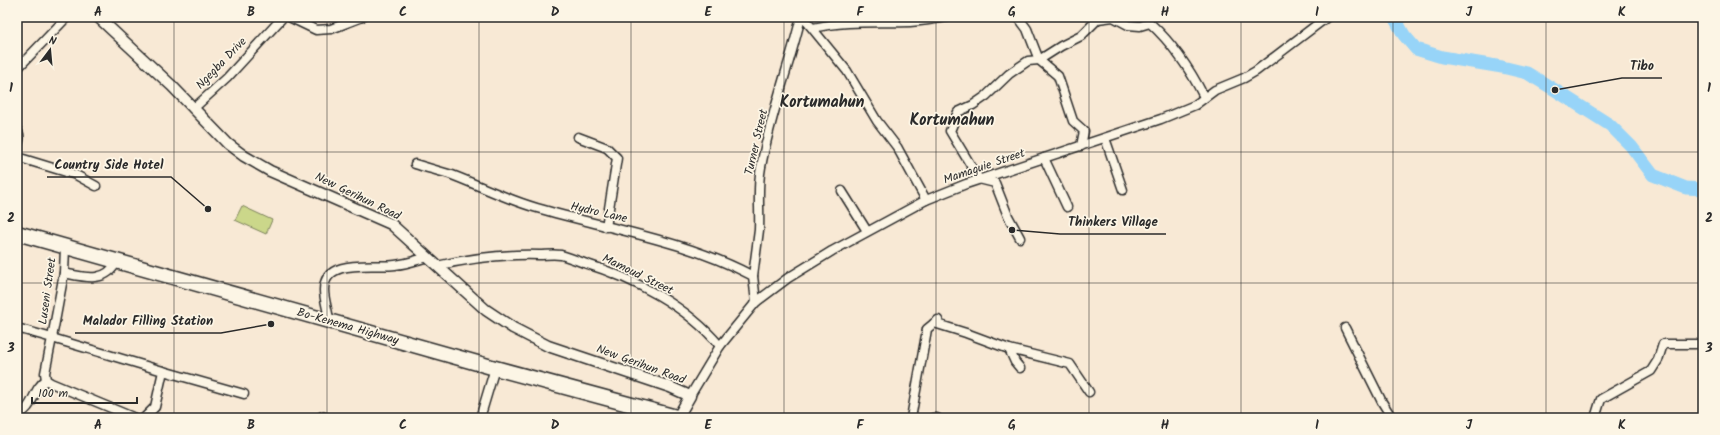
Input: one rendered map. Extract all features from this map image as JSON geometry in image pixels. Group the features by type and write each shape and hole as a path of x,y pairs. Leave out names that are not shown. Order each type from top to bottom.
{"highway":[{"name":"Bo-Kenema Highway","path":"17,233 678,418"}],"street":[{"path":"18,68 67,17"},
{"name":"Ngegba Drive","path":"193,109 227,78 282,17"},
{"path":"289,17 316,30 331,29 362,17"},
{"path":"802,17 813,28 847,71 876,121 897,147 926,200"},
{"name":"Turner Street","path":"753,276 759,229 758,194 761,167 782,83 802,17"},
{"path":"813,28 831,24 856,22 912,22 947,17"},
{"path":"1018,17 1027,29 1039,60 1058,76 1073,121 1084,131 1081,146"},
{"path":"1020,238 1008,216 994,183 979,179 950,131 958,112 973,106 986,96 1008,74 1028,61 1039,60 1061,46 1081,36 1098,19 1113,17 1128,25 1140,26 1150,23 1168,40 1195,79 1204,97"},
{"name":"Mamaguie Street","path":"690,396 720,346 756,302 788,278 832,251 926,200 979,179 1161,119 1195,104 1215,90 1244,78 1256,71 1327,17"},
{"name":"New Gerihun Road","path":"104,19 228,144 244,156 270,171 391,224 486,310 513,328 548,346 670,387 690,396 678,418"},
{"path":"17,129 20,135 20,141 17,145"},
{"path":"578,137 607,148 617,158 606,226"},
{"path":"1105,138 1123,190"},
{"path":"17,157 76,175 96,186"},
{"path":"1044,158 1067,207"},
{"name":"Hydro Lane","path":"415,164 451,175 522,204 583,222 634,232 666,242 728,263 753,276"},
{"path":"842,191 868,232"},
{"name":"Luseni Street","path":"65,247 64,273 52,338 244,394"},
{"name":"Mamoud Street","path":"437,266 460,260 511,254 561,255 611,272 679,308 710,334 720,346"},
{"path":"329,320 324,289 328,276 336,270 352,266 395,265 428,257"},
{"path":"64,273 85,277 99,277 110,272 117,261"},
{"path":"753,276 756,302"},
{"path":"911,418 927,329 936,322 1009,349 1070,364 1089,392"},
{"path":"17,328 52,338 45,373 46,380"},
{"path":"1345,328 1382,402 1392,418"},
{"path":"1595,418 1601,399 1650,371 1658,360 1664,344 1696,344"},
{"path":"1009,349 1015,362 1020,368"},
{"path":"480,418 495,368"},
{"path":"144,418 155,407 163,371"},
{"path":"17,414 23,412 29,407 41,383 46,380"},
{"path":"46,380 61,388 135,418"}],"green space":[{"path":"242,206 272,220 266,234 235,220"}],"waterway":[{"path":"1394,17 1404,35 1416,49 1442,57 1502,67 1527,73 1610,125 1631,146 1653,175 1686,188 1703,189"}],"place":[{"name":"Tibo","path":"1555,90"},
{"name":"Country Side Hotel","path":"208,209"},
{"name":"Thinkers Village","path":"1012,230"},
{"name":"Malador Filling Station","path":"271,324"}],"district":[{"name":"Kortumahun","path":"822,101"},
{"name":"Kortumahun","path":"952,119"}]}
